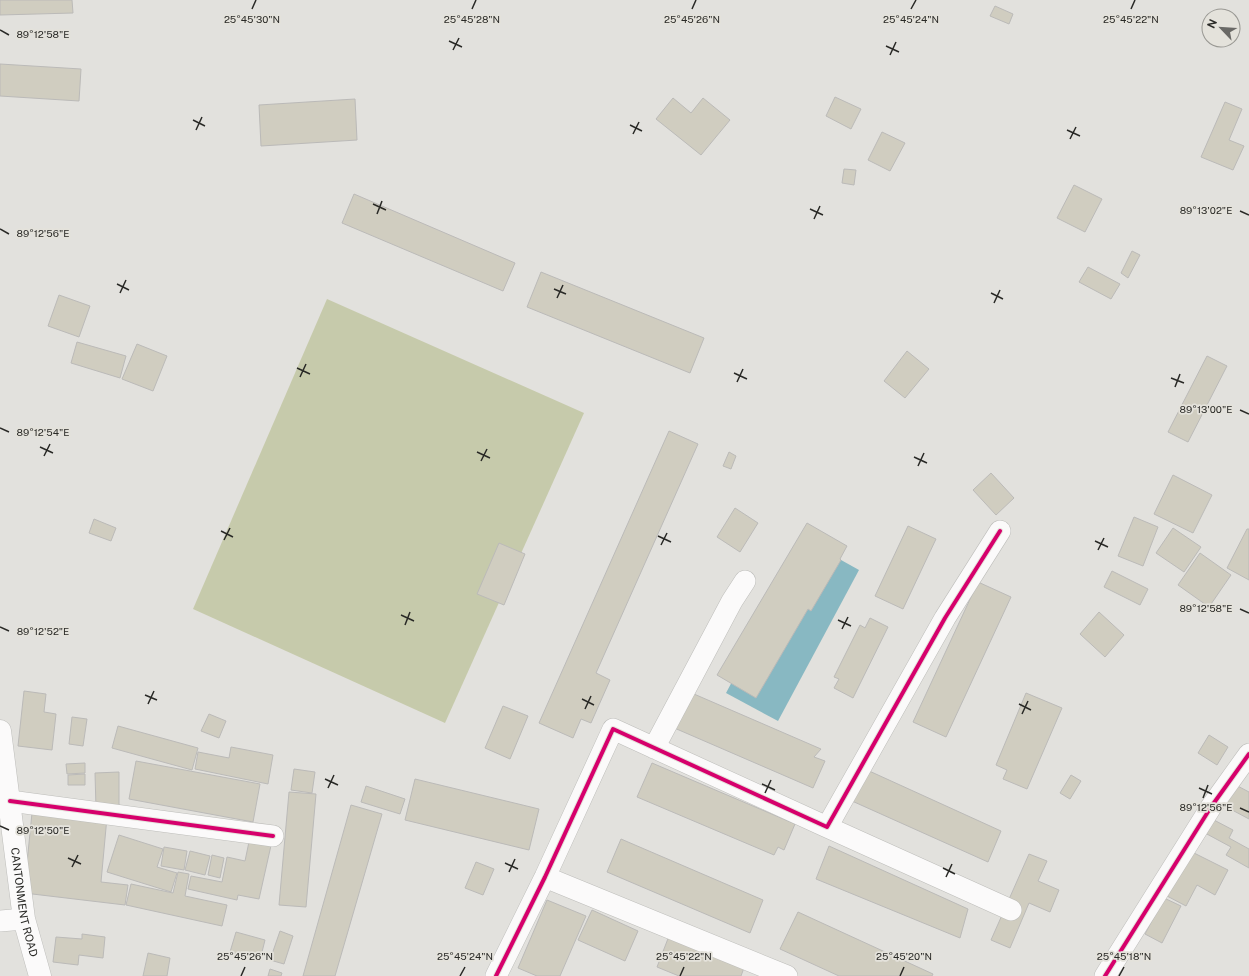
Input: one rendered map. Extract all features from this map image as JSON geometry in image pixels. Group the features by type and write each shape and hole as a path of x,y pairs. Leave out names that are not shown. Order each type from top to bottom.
{"street":[{"path":"827,827 944,618 1000,531"},
{"path":"654,748 732,601 745,581"},
{"path":"496,976 545,877 612,729 1011,910"},
{"name":"CANTONMENT ROAD","path":"0,732 24,919 40,976"},
{"path":"1104,976 1211,807 1249,754"},
{"path":"10,801 273,836"},
{"path":"545,877 787,976"},
{"path":"0,920 24,919"}],"green space":[{"path":"327,299 584,413 445,723 193,609"}],"water":[{"path":"807,541 859,570 778,721 726,693"}],"building":[{"path":"0,0 72,0 73,13 0,15"},
{"path":"995,6 1013,14 1009,24 990,16"},
{"path":"0,64 81,69 79,101 0,96"},
{"path":"835,97 861,109 851,129 826,116"},
{"path":"673,98 691,113 703,98 730,120 701,155 656,119"},
{"path":"355,99 357,140 261,146 259,105"},
{"path":"1225,102 1242,109 1229,140 1244,146 1233,170 1201,157"},
{"path":"882,132 905,143 890,171 868,160"},
{"path":"844,169 856,170 854,185 842,183"},
{"path":"1074,185 1102,199 1085,232 1057,218"},
{"path":"354,194 515,263 503,291 342,223"},
{"path":"1132,251 1140,255 1128,278 1121,273"},
{"path":"1088,267 1120,284 1111,299 1079,282"},
{"path":"541,272 704,338 690,373 527,307"},
{"path":"59,295 90,306 79,337 48,326"},
{"path":"77,342 126,356 120,378 71,363"},
{"path":"137,344 167,356 153,391 122,379"},
{"path":"907,351 929,369 905,398 884,381"},
{"path":"1207,356 1227,366 1188,442 1168,432"},
{"path":"669,431 698,444 596,673 610,680 591,723 581,719 573,738 539,723"},
{"path":"729,452 736,456 731,469 723,466"},
{"path":"991,473 1014,498 996,515 973,490"},
{"path":"1173,475 1212,495 1193,533 1154,514"},
{"path":"735,508 758,523 740,552 717,537"},
{"path":"1134,517 1158,527 1143,566 1118,556"},
{"path":"94,519 116,528 111,541 89,533"},
{"path":"807,523 847,546 840,559 841,560 811,611 808,609 756,698 717,675"},
{"path":"908,526 936,539 903,609 875,596"},
{"path":"1173,528 1201,547 1184,572 1156,553"},
{"path":"1247,529 1249,529 1249,580 1227,568"},
{"path":"499,543 525,554 504,605 477,594"},
{"path":"1200,553 1231,575 1209,607 1178,585"},
{"path":"1112,571 1148,589 1140,605 1104,587"},
{"path":"978,582 1011,597 946,737 913,722"},
{"path":"1099,612 1124,635 1105,657 1080,634"},
{"path":"870,618 888,627 853,698 834,688 839,679 834,677 860,625 865,628"},
{"path":"24,691 46,694 44,712 56,714 52,750 18,746"},
{"path":"687,691 821,749 814,757 825,761 813,788 672,727"},
{"path":"1026,693 1062,708 1027,789 1003,779 1007,770 996,765"},
{"path":"503,706 528,716 510,759 485,748"},
{"path":"209,714 226,721 219,738 201,731"},
{"path":"72,717 87,719 83,746 69,744"},
{"path":"118,726 198,748 192,770 112,748"},
{"path":"1209,735 1228,747 1217,765 1198,753"},
{"path":"231,747 273,755 268,784 195,769 198,752 229,758"},
{"path":"136,761 260,784 253,822 129,799"},
{"path":"85,763 85,773 67,774 66,764"},
{"path":"652,763 795,824 784,850 778,847 774,855 637,797"},
{"path":"294,769 315,772 312,793 291,790"},
{"path":"867,770 1001,831 988,862 852,801"},
{"path":"119,772 119,808 96,808 95,773"},
{"path":"85,774 85,785 68,785 68,775"},
{"path":"1071,775 1081,781 1070,799 1060,793"},
{"path":"415,779 539,809 529,850 405,820"},
{"path":"1230,782 1249,792 1249,819 1219,803"},
{"path":"366,786 405,799 400,814 361,802"},
{"path":"289,792 316,794 306,907 279,905"},
{"path":"351,805 382,814 335,976 303,976"},
{"path":"32,813 107,817 101,882 128,885 125,905 24,893"},
{"path":"1212,819 1233,830 1229,838 1249,849 1249,868 1226,855 1231,847 1205,833"},
{"path":"119,835 163,849 157,867 177,873 171,892 107,872"},
{"path":"250,837 272,841 259,899 238,895 237,900 188,889 191,876 222,882 227,857 245,861"},
{"path":"621,839 763,900 750,933 607,872"},
{"path":"829,846 968,909 960,938 816,879"},
{"path":"164,847 187,851 184,870 161,866"},
{"path":"190,851 210,856 205,875 185,870"},
{"path":"1190,851 1228,870 1215,895 1197,885 1186,906 1167,896"},
{"path":"1029,854 1047,861 1038,881 1059,890 1050,912 1029,903 1010,948 991,940"},
{"path":"212,855 224,858 220,878 208,875"},
{"path":"476,862 494,869 483,895 465,888"},
{"path":"178,872 189,874 185,896 227,905 222,926 126,905 131,884 173,893"},
{"path":"1164,898 1181,906 1162,943 1145,934"},
{"path":"547,900 586,916 560,976 537,976 518,968"},
{"path":"592,910 638,931 625,961 578,940"},
{"path":"798,912 933,974 932,976 839,976 780,949"},
{"path":"280,931 293,936 284,964 270,960"},
{"path":"236,932 265,940 260,960 230,952"},
{"path":"82,934 105,937 103,958 79,955 78,965 53,962 56,937 82,939"},
{"path":"669,936 745,965 741,976 679,976 657,967"},
{"path":"148,953 170,958 167,976 143,976"},
{"path":"270,969 282,973 281,976 268,976"}],"cycle path":[{"path":"496,976 545,877 613,729 827,827 945,618 1000,531"},
{"path":"1105,976 1211,807 1249,754"},
{"path":"10,801 273,836"}]}
